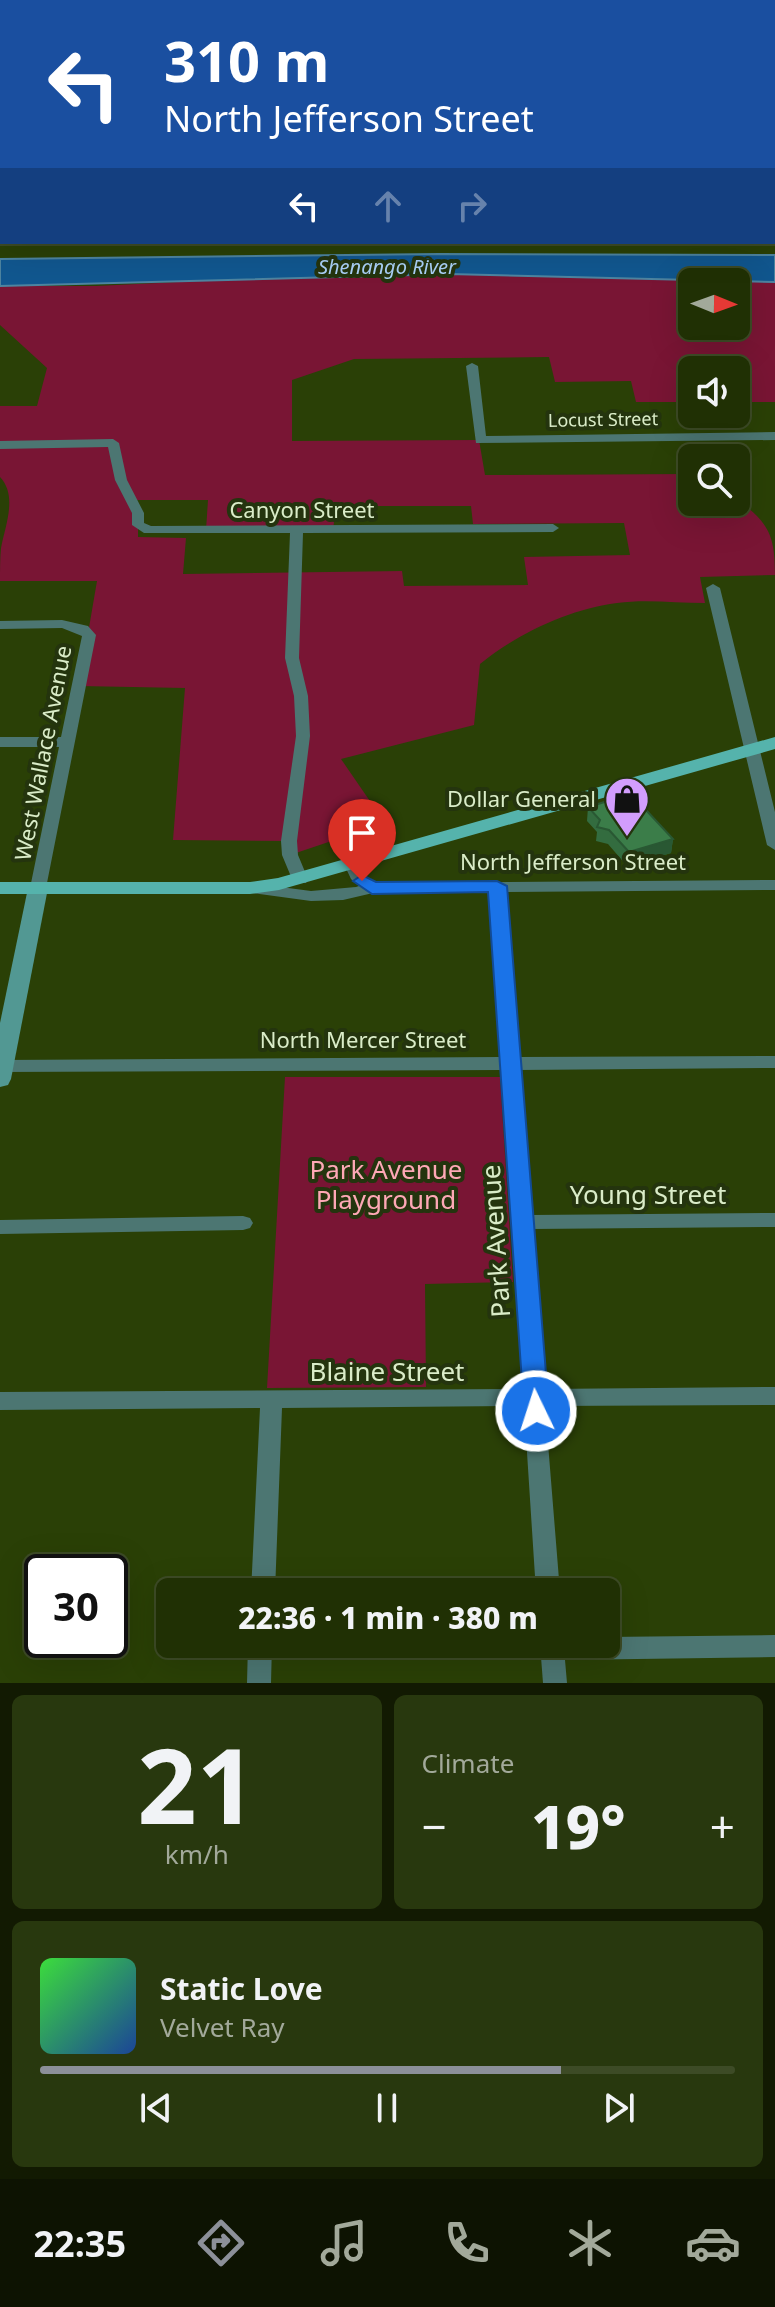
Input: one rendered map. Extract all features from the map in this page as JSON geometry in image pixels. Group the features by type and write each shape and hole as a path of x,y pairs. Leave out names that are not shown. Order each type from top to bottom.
{"main road":[{"path":"250,888 300,879 775,743"},
{"name":"North Jefferson Street","path":"0,888 250,888"}],"street":[{"name":"Locust Street","path":"472,366 480,440 775,436"},
{"name":"Canyon Street","path":"0,445 113,443 121,480 135,503 138,525 145,529 553,528"},
{"path":"297,531 292,658 301,696 303,736 289,841 290,855 300,879"},
{"path":"713,588 775,845"},
{"name":"West Wallace Avenue","path":"0,625 72,624 84,628 89,635 38,888"},
{"path":"0,742 68,742"},
{"path":"352,864 359,879 372,888"},
{"name":"North Jefferson Street","path":"250,888 284,895 359,892 372,888 775,885"},
{"name":"Park Avenue","path":"497,886 547,1578"},
{"path":"1,1070 38,888"},
{"name":"North Mercer Street","path":"1,1070 775,1062"},
{"name":"Young Street","path":"522,1222 775,1220"},
{"path":"0,1227 243,1223"},
{"name":"Blaine Street","path":"0,1401 536,1400 775,1396"},
{"path":"264,1578 271,1401"},
{"path":"620,1646 775,1646"},
{"path":"259,1683 260,1658"},
{"path":"553,1658 555,1683"}],"green space":[{"path":"347,274 678,280 678,340 750,340 750,281 775,282 775,402 750,402 750,356 678,356 678,402 636,402 631,381 555,382 549,357 354,359 292,380 292,441 479,440 485,475 678,474 678,516 750,516 750,510 768,530 775,575 700,577 705,603 638,601 599,606 544,624 510,643 480,664 474,725 341,759 385,823 290,855 288,841 173,840 185,688 79,686 97,581 0,581 1,548 9,502 0,477 0,406 37,406 47,368 0,325 0,286 96,286","holes":["134,500 208,500 206,530 333,530 336,506 471,506 473,524 624,523 630,555 524,557 528,585 404,586 402,571 183,574 186,538 138,537 138,513"]},
{"name":"Park Avenue Playground","path":"285,1077 500,1077 513,1282 425,1284 426,1387 267,1388"}],"water":[{"name":"Shenango River","path":"439,254 775,255 775,282 750,281 750,268 678,268 678,280 449,274 0,286 0,259"}],"building":[{"path":"631,794 673,839 629,852 609,830 597,827 600,820 588,807"}],"place":[{"name":"Dollar General","path":"627,838"}],"route":[{"path":"362,881 372,888 497,886 536,1411"}]}
